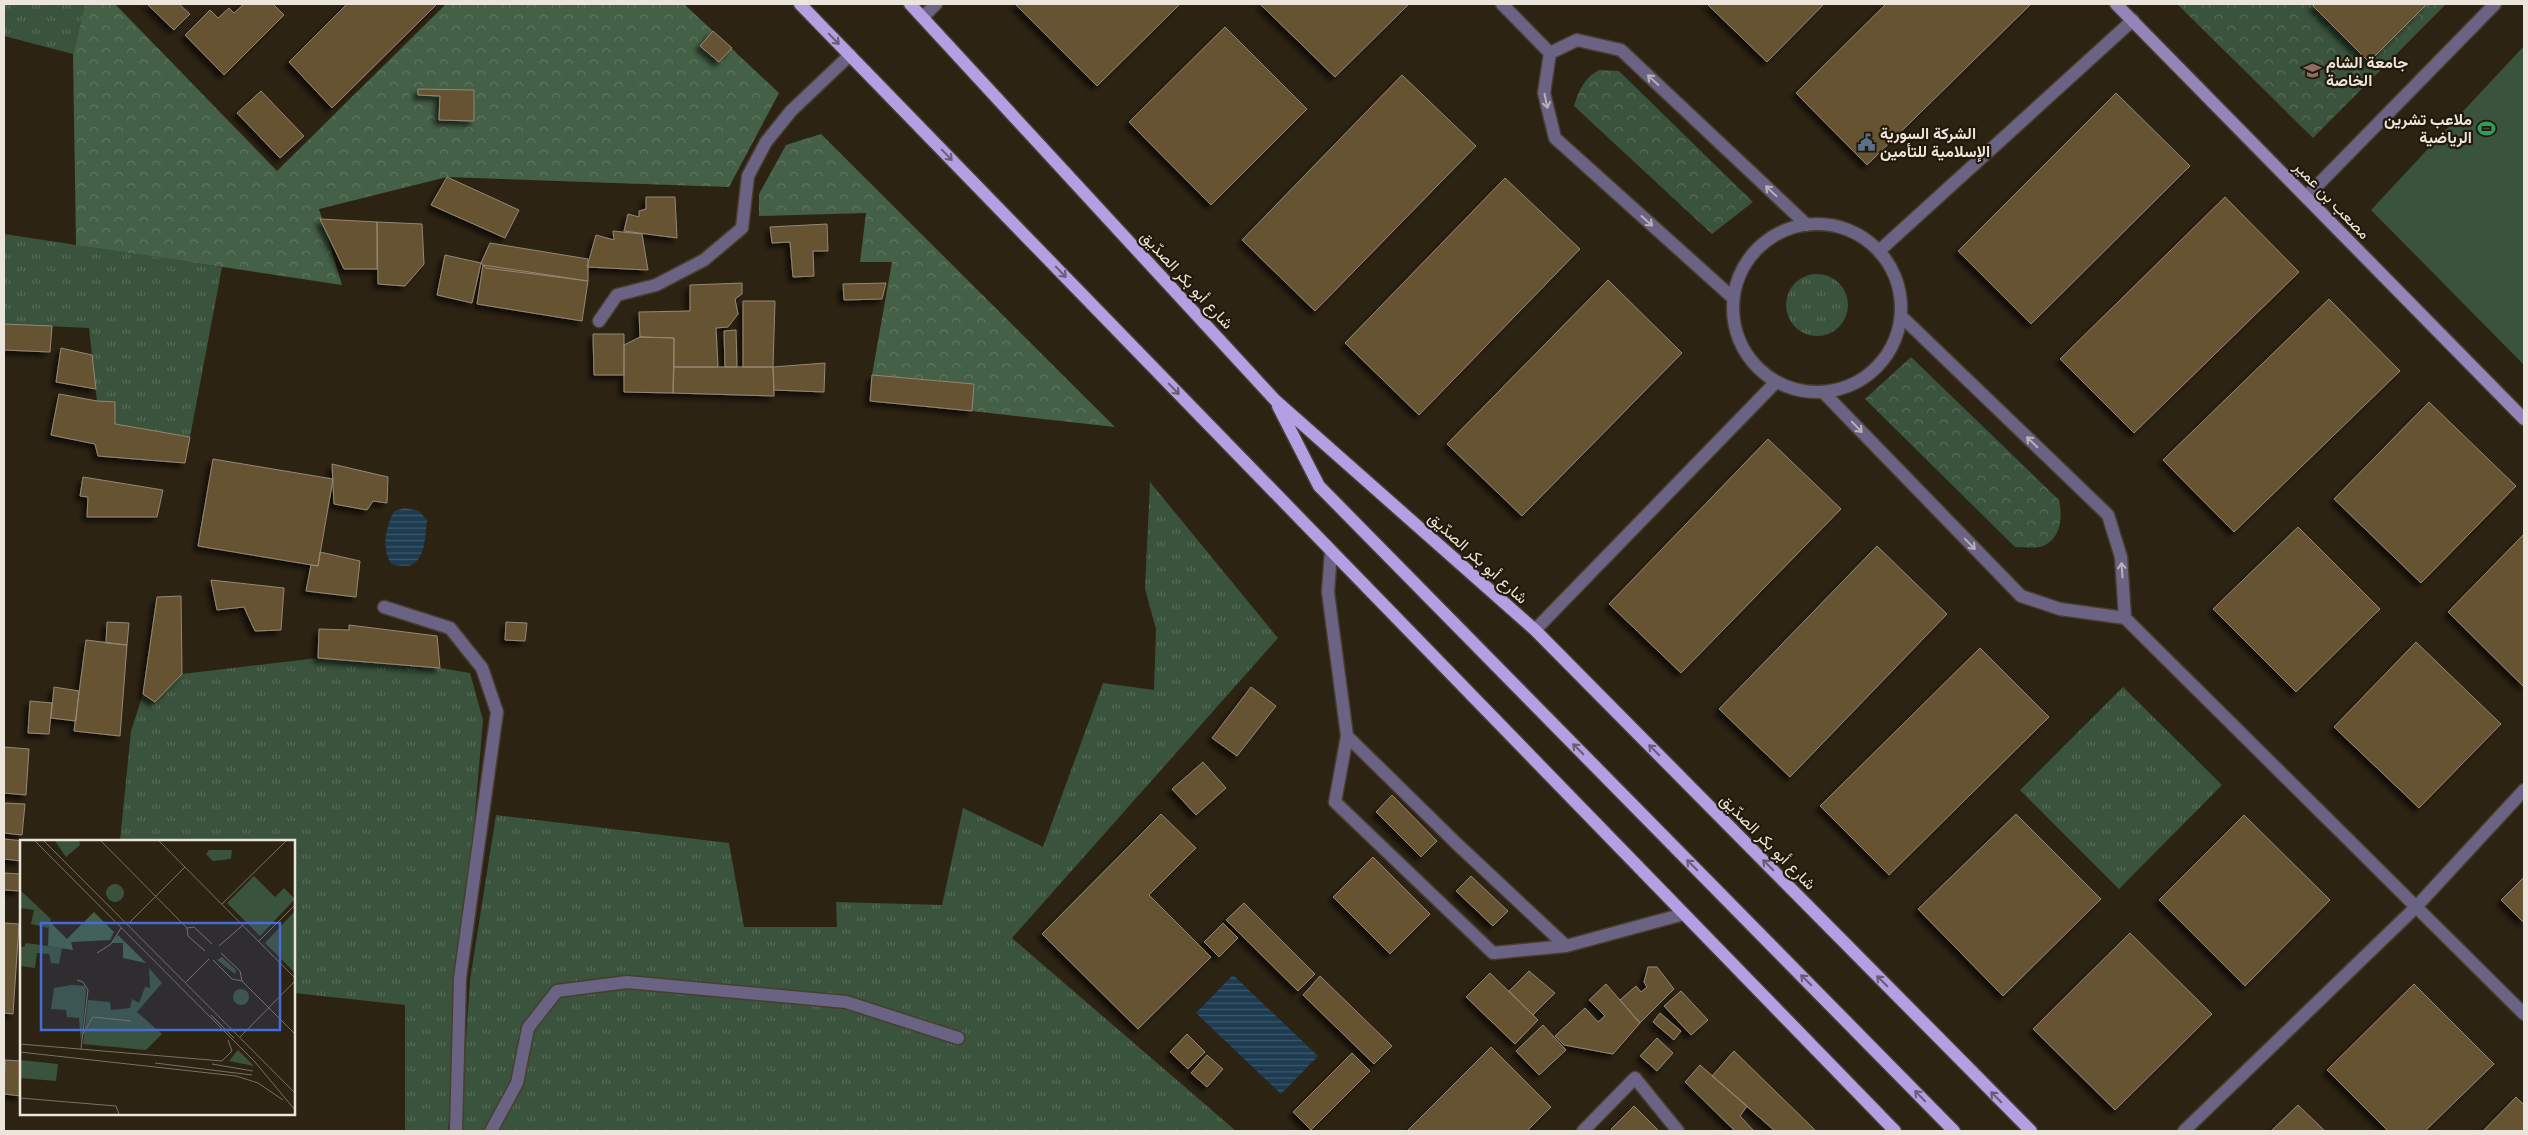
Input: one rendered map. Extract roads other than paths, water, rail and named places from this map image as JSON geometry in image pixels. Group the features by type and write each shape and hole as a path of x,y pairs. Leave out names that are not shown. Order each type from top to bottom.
{"main road":[{"path":"800,4 1895,1131"},
{"name":"شارع أبو بكر الصدّيق","path":"910,4 1275,400 1535,630 2031,1131"},
{"name":"مصعب بن عمير","path":"2116,4 2524,419"},
{"path":"1275,400 1319,486 1954,1131"}],"street":[{"path":"923,17 936,4"},
{"path":"1502,4 1550,53"},
{"path":"2306,197 2495,4"},
{"path":"1879,250 2132,20"},
{"path":"1550,53 1577,40 1621,50 1807,225"},
{"path":"1550,53 1544,93 1555,138 1733,298"},
{"path":"599,321 617,295 656,285 696,264 742,228 748,176 766,142 792,111 850,55"},
{"path":"1807,225 1833,225 1858,234 1879,250 1892,270 1900,292 1901,316 1896,339 1884,359 1868,376 1846,387 1823,392 1799,390 1776,382 1756,367 1742,346 1734,323 1733,298 1741,272 1757,249 1780,232 1807,225"},
{"path":"1901,316 2108,515 2121,557 2125,618"},
{"path":"1535,630 1776,382"},
{"path":"1823,392 2021,596 2060,609 2125,618 2524,1014"},
{"path":"1331,551 1328,592 1347,736 1336,802 1492,953 1566,946 1684,914"},
{"path":"384,607 450,628 482,668 497,712 460,978 456,1131"},
{"path":"1347,736 1457,844 1566,946"},
{"path":"2184,1131 2416,907 2524,790"},
{"path":"491,1131 517,1083 528,1028 557,991 627,982 846,1002 958,1038"},
{"path":"1583,1131 1635,1078 1678,1131"}],"water":[{"path":"405,508 419,511 427,520 425,539 420,557 411,565 401,566 391,564 385,544 387,530 394,511"},
{"path":"1233,975 1318,1056 1281,1094 1196,1013"}],"place":[{"name":"جامعة الشام الخاصة","path":"2312,71"},
{"name":"ملاعب تشرين الرياضية","path":"2486,128"},
{"name":"الشركة السورية الإسلامية للتأمين","path":"1866,142"}]}
